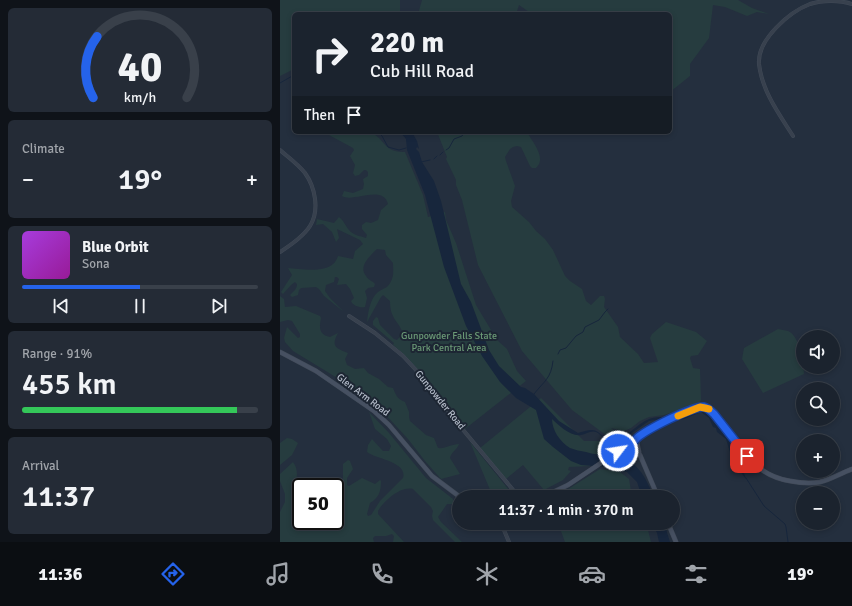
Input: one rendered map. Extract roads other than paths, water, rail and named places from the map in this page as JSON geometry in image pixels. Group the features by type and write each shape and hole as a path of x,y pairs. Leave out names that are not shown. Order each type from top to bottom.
{"main road":[{"name":"Glen Arm Road","path":"280,352 316,371 374,411 389,425 432,476 452,491"},
{"path":"559,490 640,436 670,419 700,407 710,409 751,462 773,477 794,482 814,482 830,479 852,469"},
{"path":"631,448 640,436"},
{"path":"640,436 637,443 640,456 655,490"},
{"path":"620,450 631,448 640,456"},
{"path":"671,530 676,542"}],"street":[{"path":"794,136 773,107 759,65 759,55 761,49 778,26 801,8 823,1 845,2 852,4"},
{"path":"280,150 305,174 313,188 315,200 314,217 311,225 295,242 280,252"},
{"name":"Gunpowder Road","path":"350,316 375,333 403,356 513,490"},
{"path":"504,530 509,542"}],"water":[{"path":"402,134 413,134 419,149 417,147 416,149 434,181 441,201 461,284 471,302 489,350 499,366 521,387 534,394 559,421 578,433 594,430 608,440 623,437 642,423 654,418 666,417 673,420 686,417 697,411 705,411 730,441 734,456 746,479 733,462 726,439 717,432 709,418 701,412 676,421 670,421 667,418 649,421 629,435 611,443 606,441 598,433 594,432 581,435 573,434 565,430 552,419 553,427 557,435 570,448 596,454 605,452 624,458 637,467 646,479 651,490 640,490 637,482 627,472 606,467 581,465 571,461 544,439 536,410 516,398 500,382 482,356 466,326 444,267 425,195 407,150 406,139"},
{"path":"656,530 666,530 670,542 659,542"}],"waterway":[{"path":"280,83 292,76"},
{"path":"380,134 388,147 399,150 406,148"},
{"path":"446,150 449,148 454,139 464,134"},
{"path":"440,155 443,152"},
{"path":"434,159 437,156"},
{"path":"421,162 430,160"},
{"path":"558,354 560,350 566,348 576,336 583,332 585,327 599,320 608,309"},
{"path":"534,394 549,376 553,361"},
{"path":"746,478 764,506 785,524 788,542"}],"park label":[{"name":"Gunpowder Falls State Park Central Area","path":"449,342"}]}
